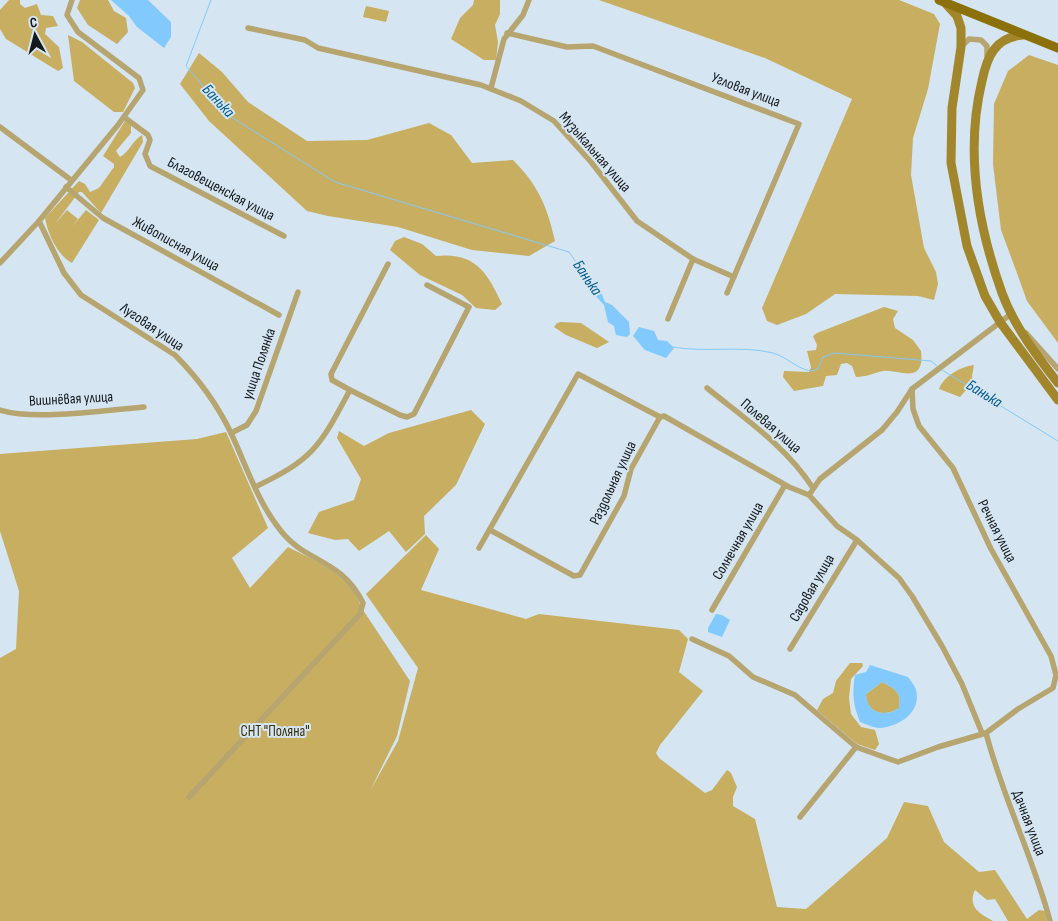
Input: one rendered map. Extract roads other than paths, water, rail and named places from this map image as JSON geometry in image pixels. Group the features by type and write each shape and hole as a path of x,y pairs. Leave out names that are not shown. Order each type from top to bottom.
{"main road":[{"path":"940,0 1058,48"}],"street":[{"path":"0,263 39,221 142,94 141,82 78,32 67,14 72,0"},
{"path":"491,88 507,33 522,15 529,0"},
{"path":"940,0 958,16 961,28 961,48 952,108 952,163 958,203 974,269 985,296 1000,322 1058,400"},
{"name":"Музыкальная улица","path":"248,28 304,40 318,48 491,88 521,101 554,121 592,162 637,222 693,259 734,277"},
{"name":"Угловая улица","path":"507,33 567,47 592,46 799,124 728,293"},
{"path":"987,58 1004,40 1023,35"},
{"path":"961,48 969,39 981,40 987,46 987,58 977,100 974,167 980,214 994,268 1013,317 1058,383"},
{"name":"Благовещенская улица","path":"124,117 148,135 150,140 145,154 150,166 284,236"},
{"path":"0,127 71,180"},
{"name":"Живописная улица","path":"66,187 103,218 279,315"},
{"name":"Луговая улица","path":"39,221 64,273 81,295 175,355 214,403 231,433 255,488 274,522 287,539 338,570 359,596 362,610 189,797"},
{"path":"668,319 693,259"},
{"path":"388,264 331,374 332,380 407,417 414,414 469,307 427,286"},
{"name":"улица Полянка","path":"231,433 246,425 256,412 298,292"},
{"path":"479,548 578,374 660,417 664,416 785,484 809,495 813,488 840,462 882,430 897,412 912,388 1000,322 1013,317"},
{"path":"1013,317 1058,369"},
{"name":"Полевая улица","path":"707,388 782,448 803,472 813,488"},
{"name":"Речная улица","path":"912,388 913,409 918,426 953,468 991,549 1051,656 1056,675 1053,688 1018,709 984,733"},
{"path":"255,488 297,465 309,456 321,443 350,390"},
{"name":"Вишнёвая улица","path":"0,410 12,414 56,414 144,407"},
{"name":"Раздольная улица","path":"490,530 574,576 580,575 624,496 631,468 660,417"},
{"name":"Солнечная улица","path":"712,610 785,484"},
{"name":"Дачная улица","path":"809,495 837,526 857,540 899,578 912,596 962,684 984,733 1008,806 1030,857 1050,921"},
{"name":"Садовая улица","path":"790,649 857,540"},
{"path":"692,639 729,656 753,677 795,695 856,747 880,757 904,762 938,747 984,733"},
{"path":"800,817 856,747"}],"water":[{"path":"111,0 148,0 171,22 171,37 164,48 137,27 129,16"},
{"path":"593,287 601,292 605,302 612,305 629,322 630,334 627,337 616,335 614,326 608,322 604,305 593,293"},
{"path":"639,327 654,331 658,340 667,341 674,348 666,358 645,350 633,336"},
{"path":"716,614 730,620 722,637 708,632 708,628"},
{"path":"870,665 908,677 915,688 917,698 916,705 907,717 894,725 879,728 860,722 853,693 854,681 855,675 866,672","holes":["882,682 894,689 900,699 899,708 888,713 877,712 869,706 867,700 866,694"]}],"waterway":[{"name":"Банька","path":"211,0 186,66 228,115 335,182 569,252 594,288"},
{"name":"Банька","path":"673,347 685,349 736,349 773,353 801,368 811,371 818,369 823,357 835,353 931,361 937,366"},
{"name":"Банька","path":"942,370 1058,441"}],"park label":[{"name":"СНТ \"Поляна\"","path":"275,731"}]}
